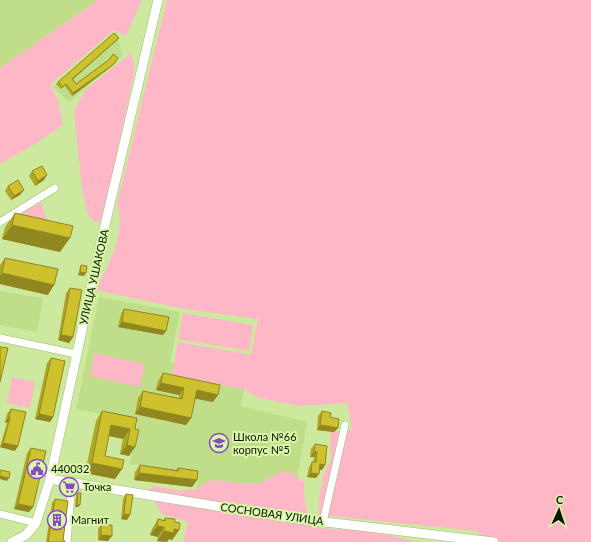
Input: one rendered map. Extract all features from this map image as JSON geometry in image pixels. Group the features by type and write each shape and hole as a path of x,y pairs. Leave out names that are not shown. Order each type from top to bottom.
{"main road":[{"name":"УЛИЦА УШАКОВА","path":"36,524 50,478 76,354 158,0"},
{"name":"СОСНОВАЯ УЛИЦА","path":"50,478 72,483 323,522 494,542"},
{"path":"12,542 26,535 36,524"}],"street":[{"path":"0,222 55,188"},
{"path":"0,338 76,354"},
{"path":"323,522 345,425"},
{"path":"67,542 72,483"},
{"path":"0,514 36,524"}],"shaded area":[{"path":"0,0 98,0 0,68"},
{"path":"98,0 142,0 126,36 114,30 50,85 57,97 63,125 35,144 0,164 0,68"},
{"path":"167,0 591,0 591,542 482,542 477,531 319,515 319,498 323,475 331,460 331,432 352,430 347,403 298,406 259,398 243,389 172,375 178,342 251,355 258,319 184,309 96,290 111,259 118,238 120,226 117,204"},
{"path":"117,31 122,57 69,102 53,87"},
{"path":"131,53 135,68 113,172 102,220 95,222 88,216 82,188 74,111 85,90"},
{"path":"41,202 48,227 13,219"},
{"path":"0,291 43,298 37,332 0,325"},
{"name":"Школа №66 корпус №5","path":"99,297 180,312 170,362 246,379 241,406 307,422 291,513 195,497 199,474 130,464 138,422 76,409"},
{"path":"183,313 253,325 249,351 178,339"},
{"path":"94,353 145,364 140,387 90,376"},
{"path":"12,377 35,382 30,408 7,403"},
{"path":"280,472 292,473 304,482 305,501 308,514 314,524 320,528 376,532 417,542 183,542 188,522 162,514 148,490 154,486 180,491 197,489 211,480 240,483 260,483"}],"building":[{"path":"114,33 119,38 72,79 76,84 110,59 113,54 118,58 114,64 73,93 66,84 63,87 58,82"},
{"path":"42,166 47,175 38,181 32,171"},
{"path":"18,180 24,190 14,196 8,186"},
{"path":"15,213 73,226 70,238 12,225"},
{"path":"5,258 58,269 54,285 2,273"},
{"path":"81,265 87,266 86,273 80,272"},
{"path":"70,288 82,290 73,337 61,335"},
{"path":"124,309 169,317 166,331 122,322"},
{"path":"0,347 8,348 0,382"},
{"path":"51,358 65,361 53,417 39,414"},
{"path":"163,373 220,385 218,395 197,390 191,418 140,407 143,391 182,399 184,388 161,383"},
{"path":"11,409 26,412 18,446 3,443"},
{"path":"102,411 137,418 135,429 139,430 135,447 127,445 130,429 111,425 105,456 124,460 122,469 92,463"},
{"path":"322,411 331,413 330,417 339,419 338,428 320,425"},
{"path":"315,444 327,446 325,465 320,464 319,474 311,473 312,462 316,462 317,452 314,452"},
{"path":"31,448 46,451 33,507 18,504"},
{"path":"140,465 178,471 178,468 198,471 197,480 139,473"},
{"path":"0,470 10,472 9,478 0,476"},
{"path":"78,493 81,493 80,505 77,505"},
{"path":"126,494 133,495 130,515 124,514"},
{"name":"Магнит","path":"55,499 68,501 63,540 65,542 48,542"},
{"path":"165,518 175,519 175,522 180,523 179,530 174,529 174,533 164,531 164,527 157,526 158,519 165,521"},
{"path":"101,525 112,525 112,536 101,535"}],"place":[{"name":"Школа №66 корпус №5","path":"219,443"},
{"name":"440032","path":"37,469"},
{"name":"Точка","path":"69,487"},
{"name":"Магнит","path":"57,520"}]}
